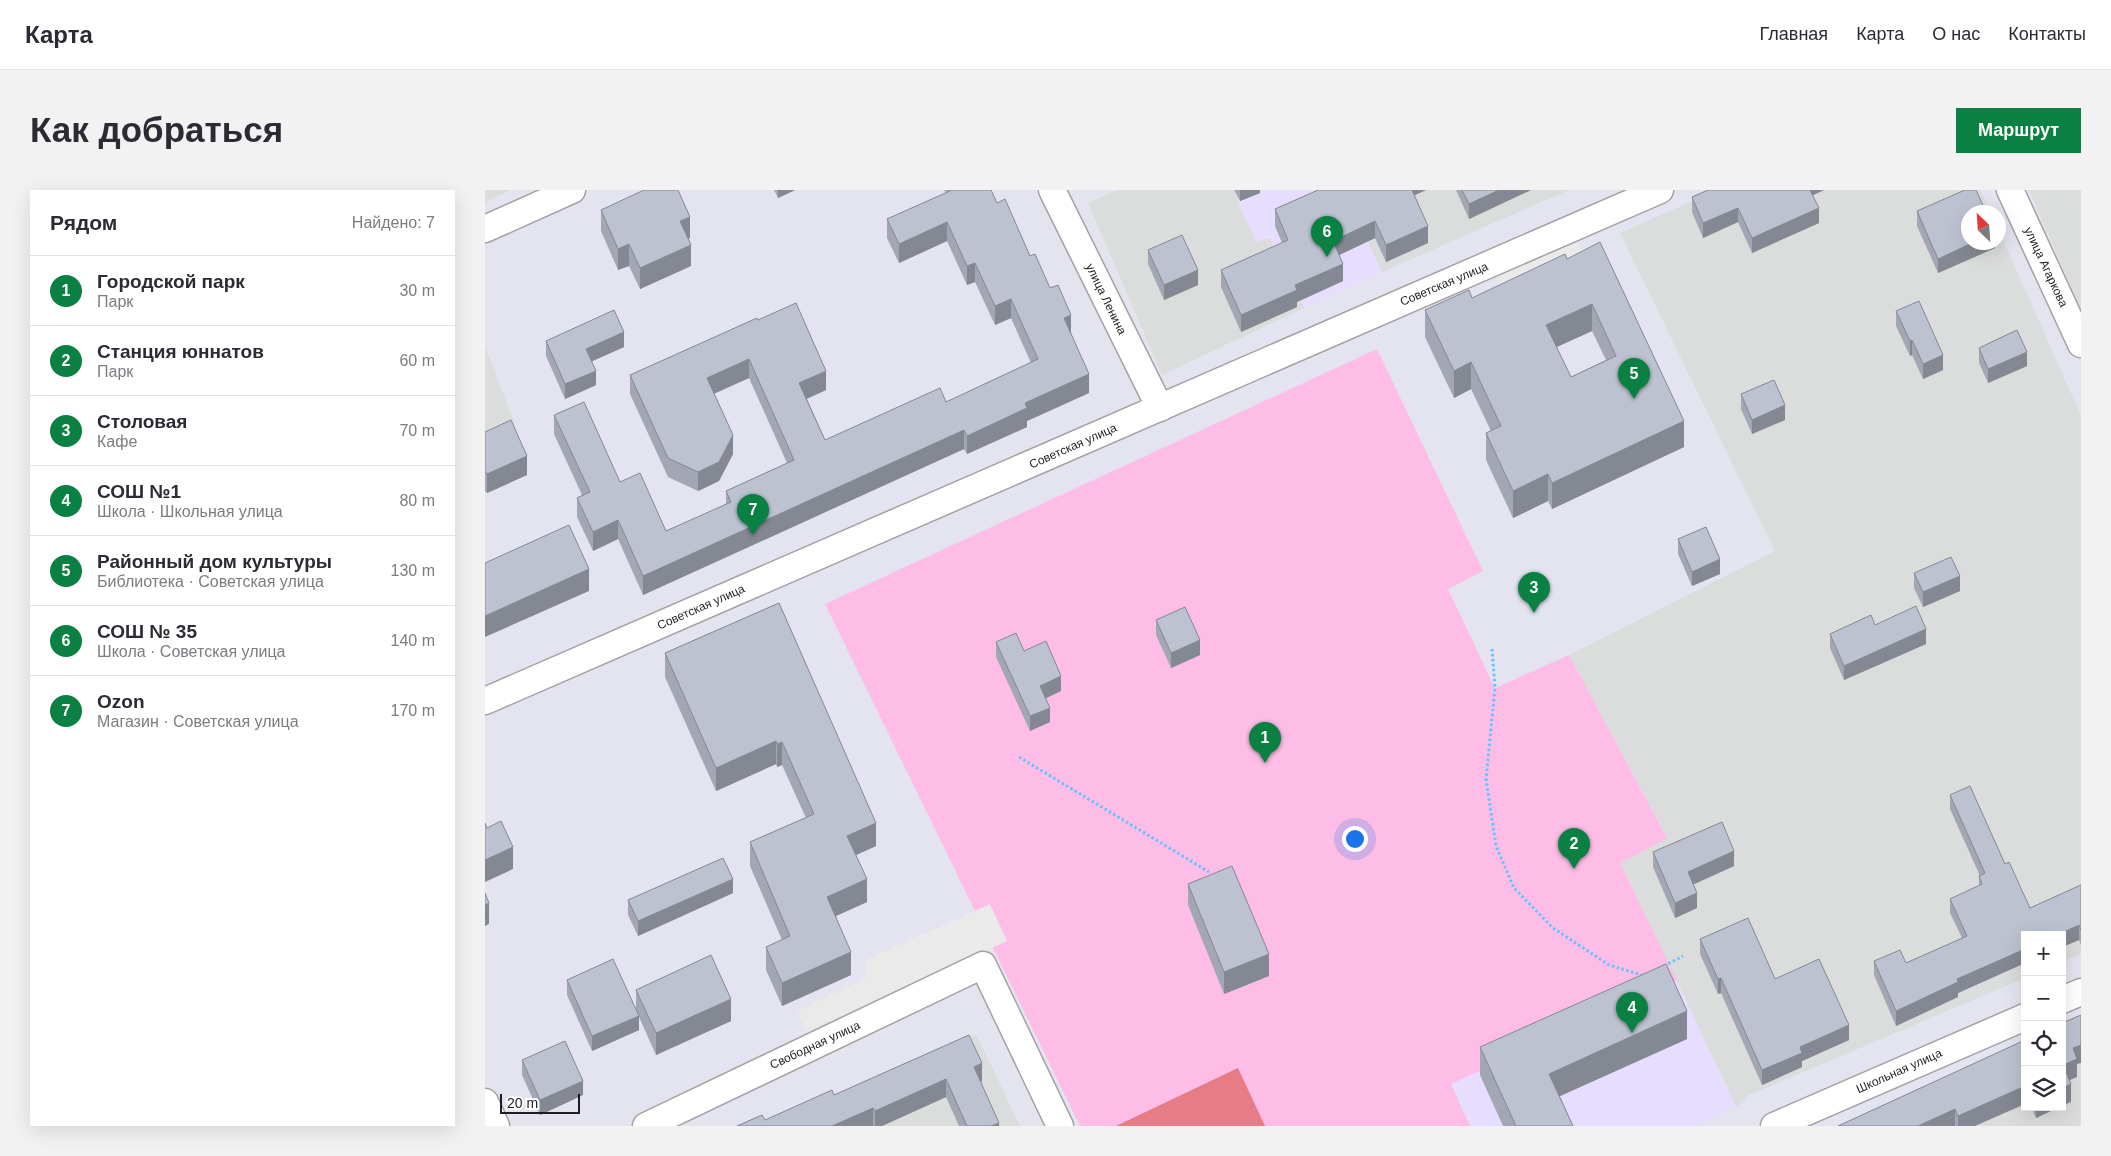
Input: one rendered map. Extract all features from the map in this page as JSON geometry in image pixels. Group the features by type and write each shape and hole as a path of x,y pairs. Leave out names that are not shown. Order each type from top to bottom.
{"street":[{"path":"485,229 572,190"},
{"name":"улица Ленина","path":"1053,190 1160,408"},
{"name":"Советская улица","path":"485,701 1660,190"},
{"name":"улица Агаркова","path":"2010,190 2081,344"},
{"name":"Свободная улица","path":"646,1126 983,965 1060,1126"},
{"path":"2066,998 2081,992"},
{"name":"Школьная улица","path":"1774,1126 2021,1018"},
{"path":"485,1102 495,1126"}],"path":[{"path":"1492,648 1495,688 1486,779 1496,846 1514,888 1553,928 1609,965 1645,976 1653,972"},
{"path":"1019,756 1209,872"},
{"path":"1660,968 1683,956"}],"shaded area":[{"path":"485,190 511,190 485,202"},
{"path":"1117,190 1233,190 1256,241 1270,238 1304,308 1162,375 1088,203"},
{"path":"1233,190 1343,190 1382,272 1304,308 1270,238 1256,242"},
{"path":"1343,190 1569,190 1382,272"},
{"path":"1717,190 1980,190 1987,205 1961,205 1961,250 2006,250 2006,247 2081,416 2081,954 2066,960 2066,931 2021,931 2021,980 1749,1095 1736,1107 1620,863 1667,837 1569,655 1775,551 1620,233"},
{"path":"2029,190 2081,190 2081,309"},
{"path":"1571,229 1588,265 1509,297 1489,265"},
{"path":"485,347 516,426 485,439"},
{"path":"1377,349 1483,571 1448,589 1495,688 1569,655 1667,838 1620,863 1677,981 1451,1084 1470,1126 1080,1126 825,604"},
{"path":"990,904 1007,941 807,1031 796,1012 866,978 866,960"},
{"path":"1677,981 1736,1107 1695,1126 1470,1126 1451,1084"},
{"path":"2081,1028 2081,1126 1852,1126 2021,1054 2021,1111 2066,1111 2066,1034"},
{"path":"976,1034 1020,1126 769,1126 860,1092"},
{"path":"1238,1068 1265,1126 1116,1126"}],"building":[{"path":"644,190 678,190 690,217 680,221 691,245 640,268 629,244 618,249 601,210"},
{"path":"952,190 991,190 997,203 1005,199 1030,256 1035,254 1050,288 1058,285 1071,315 1064,318 1089,374 1025,403 1027,408 967,436 964,430 643,576 618,520 593,532 577,498 590,492 554,415 584,402 620,482 640,473 666,531 731,502 726,491 794,460 749,359 707,378 733,435 719,462 698,472 668,458 630,375 757,318 758,320 796,303 826,371 799,383 825,440 940,388 946,402 1038,359 1011,299 995,306 975,263 967,266 947,222 899,244 887,219"},
{"path":"1318,190 1412,190 1428,226 1386,245 1375,221 1333,241 1343,264 1295,285 1297,290 1241,315 1221,270 1288,240 1275,209"},
{"path":"1462,190 1499,190 1469,204"},
{"path":"1708,190 1810,190 1819,208 1752,238 1738,208 1703,223 1692,197"},
{"path":"1965,190 1976,190 1983,205 1961,205 1961,248 1938,259 1917,211"},
{"path":"1182,235 1198,270 1164,285 1148,250"},
{"path":"1600,242 1684,421 1552,483 1548,474 1513,491 1486,433 1501,426 1471,362 1454,371 1425,310 1469,290 1472,298 1565,254 1567,259","holes":["1592,304 1616,356 1571,377 1546,325"]},
{"path":"1919,301 1943,355 1923,364 1896,311"},
{"path":"614,310 624,332 586,349 596,371 565,384 546,341"},
{"path":"2017,330 2027,352 1988,369 1979,348"},
{"path":"1774,380 1785,405 1752,420 1741,394"},
{"path":"511,420 527,456 487,474 485,471 485,432"},
{"path":"569,525 589,569 485,616 485,563"},
{"path":"1706,527 1720,559 1692,572 1678,539"},
{"path":"1951,557 1960,576 1923,592 1914,573"},
{"path":"779,603 876,823 847,836 867,879 827,897 851,952 782,983 766,947 790,936 750,842 814,814 782,742 777,744 776,741 716,768 665,653"},
{"path":"1916,606 1926,629 1844,666 1830,634 1871,615 1875,625"},
{"path":"1185,607 1200,640 1171,653 1156,620"},
{"path":"1016,633 1024,651 1046,641 1061,676 1040,686 1050,708 1030,716 996,642"},
{"path":"1970,786 2005,864 2009,862 2030,908 2081,885 2081,930 2079,925 2066,931 2021,931 2021,951 1957,979 1958,982 1896,1011 1874,961 1900,950 1906,963 1967,936 1950,899 1982,884 1979,876 1985,873 1950,795"},
{"path":"501,821 513,847 485,860 485,823 487,828"},
{"path":"1722,822 1734,851 1688,872 1697,893 1675,903 1653,852"},
{"path":"723,858 733,879 638,921 628,900"},
{"path":"1232,866 1269,954 1224,972 1188,884"},
{"path":"485,893 489,903 485,905"},
{"path":"1748,918 1775,979 1819,959 1849,1025 1800,1047 1802,1053 1762,1070 1721,978 1718,979 1700,939"},
{"path":"711,955 731,999 656,1033 636,990"},
{"path":"613,959 639,1016 592,1036 567,980"},
{"path":"1666,964 1687,1011 1549,1074 1573,1126 1516,1126 1480,1047"},
{"path":"2081,1015 2081,1045 2073,1048 2077,1059 2066,1064 2066,1021"},
{"path":"969,1035 982,1063 974,1067 999,1123 991,1126 967,1126 946,1079 875,1111 873,1108 832,1126 737,1126 762,1115 765,1120 832,1090 834,1095"},
{"path":"565,1041 583,1081 540,1100 522,1060"},
{"path":"2021,1042 2021,1088 1958,1116 1955,1109 1918,1126 1838,1126"},
{"path":"2066,1072 2071,1084 2066,1086"}],"place":[{"name":"СОШ № 35","path":"1327,257"},
{"name":"Районный дом культуры","path":"1634,399"},
{"name":"Ozon","path":"753,535"},
{"name":"Столовая","path":"1534,613"},
{"name":"Городской парк","path":"1265,763"},
{"name":"Станция юннатов","path":"1574,869"},
{"name":"СОШ №1","path":"1632,1033"}]}
